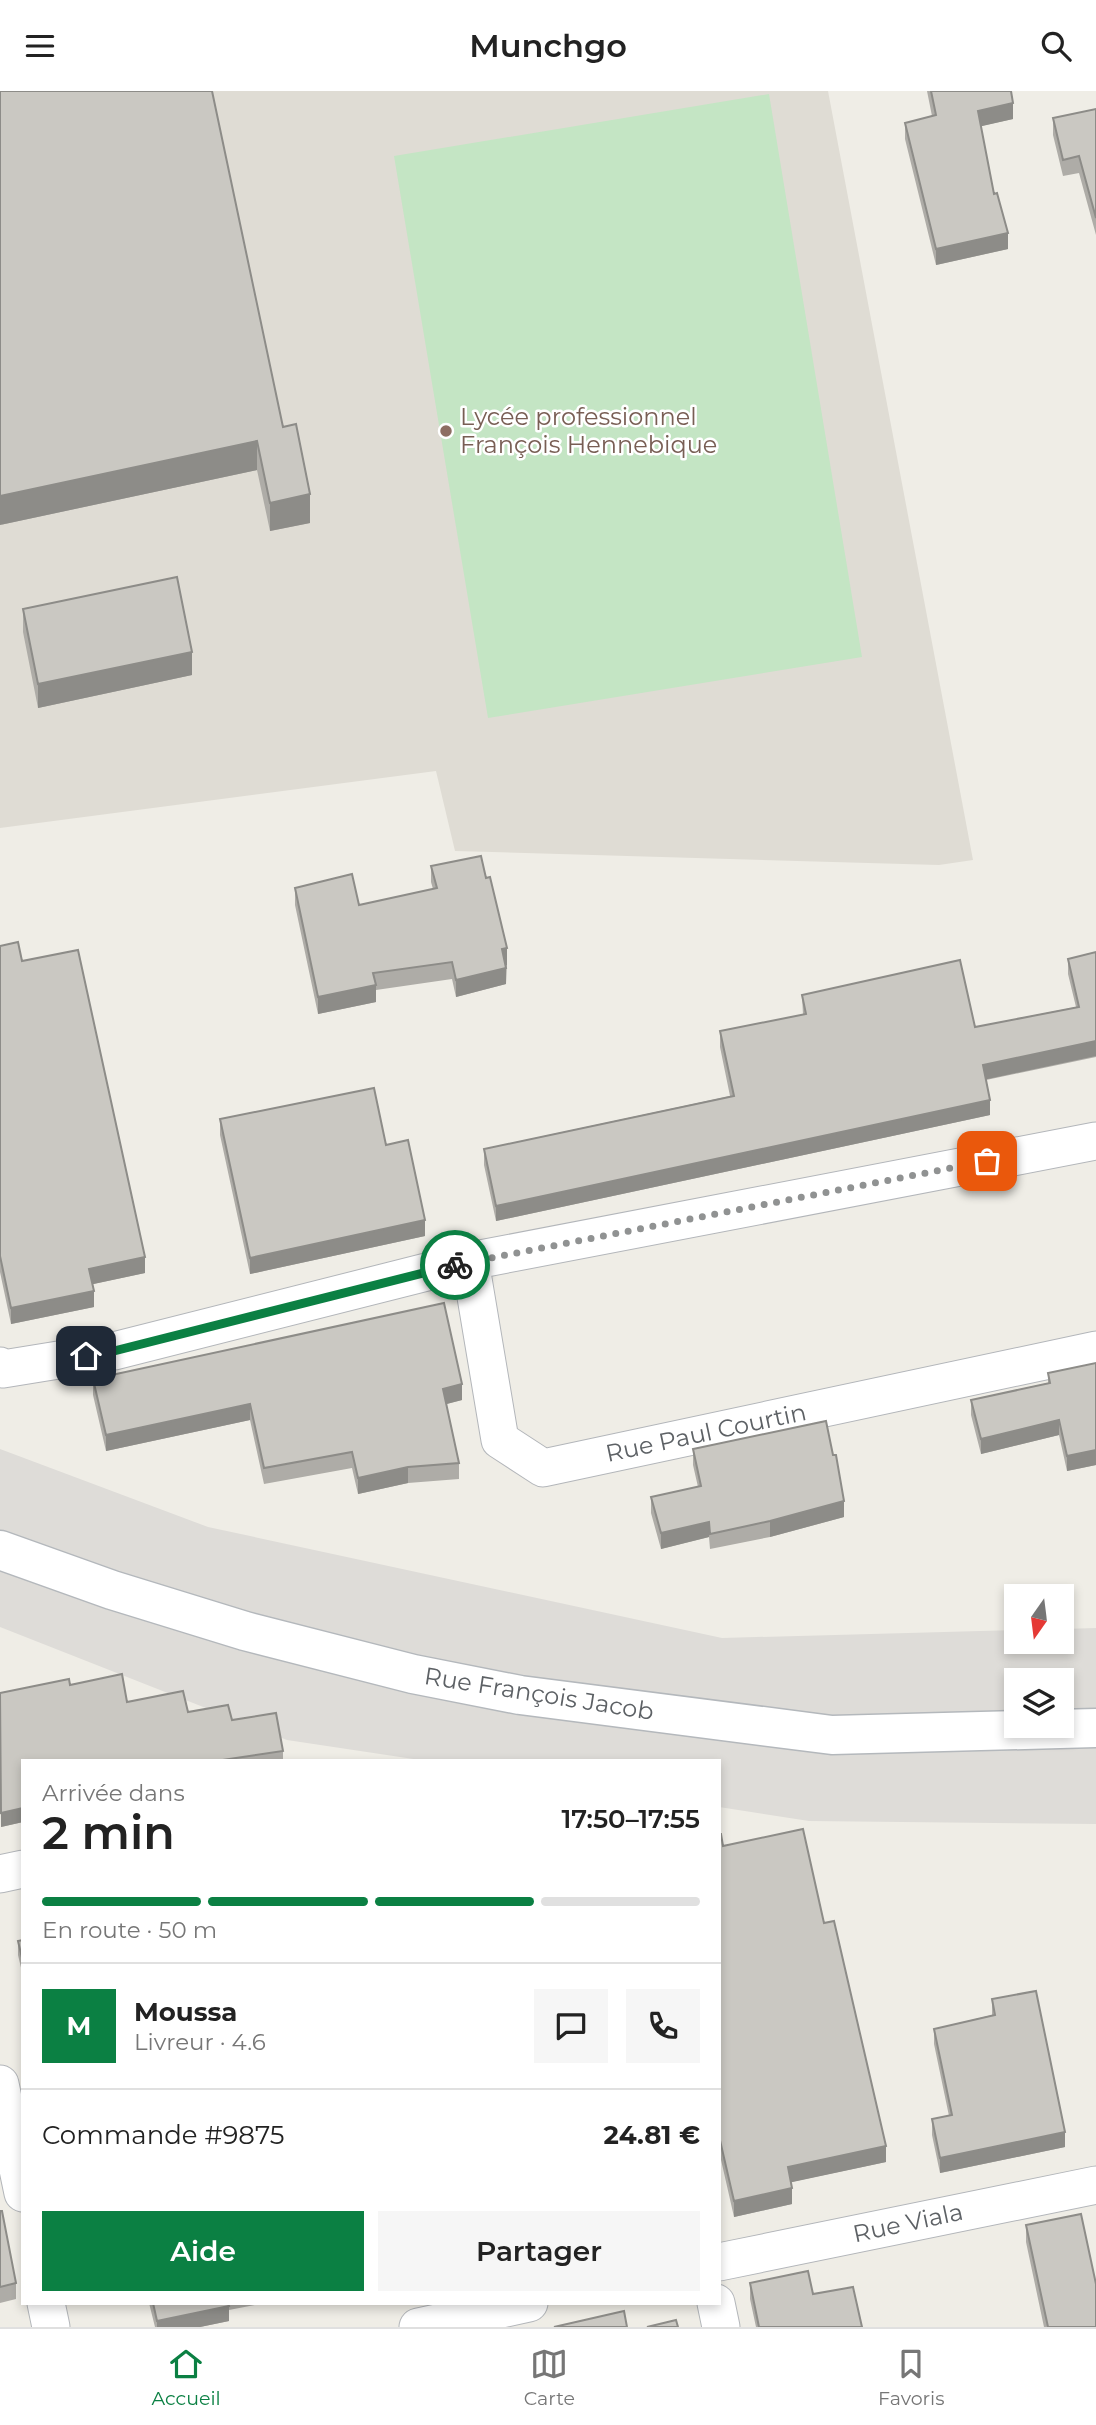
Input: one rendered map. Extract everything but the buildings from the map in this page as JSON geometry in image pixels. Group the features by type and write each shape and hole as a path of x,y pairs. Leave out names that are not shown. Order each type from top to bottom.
{"street":[{"path":"2,1368 114,1351 470,1261 1096,1140"},
{"name":"Rue Paul Courtin","path":"470,1261 500,1440 543,1468 1096,1350"},
{"name":"Rue François Jacob","path":"0,1550 112,1590 245,1631 413,1674 520,1695 832,1735 1096,1728"},
{"path":"0,1874 21,1869"},
{"path":"0,2084 16,2129 21,2175"},
{"name":"Rue Viala","path":"721,2262 1096,2185"},
{"path":"46,2305 51,2327"},
{"path":"418,2327 520,2305"},
{"path":"716,2305 721,2327"}],"shaded area":[{"name":"Lycée professionnel François Hennebique","path":"0,91 828,91 973,860 939,865 455,851 436,771 0,828"},
{"path":"0,1449 208,1527 722,1638 1004,1630 1004,1654 1074,1654 1074,1629 1096,1628 1096,1824 809,1821 721,1807 721,1759 413,1759 287,1740 0,1627"}],"green space":[{"path":"769,94 862,657 488,718 394,156"}],"way so far":[{"path":"455,1265 987,1161"}],"place":[{"name":"Lycée professionnel François Hennebique","path":"446,431"}],"route":[{"path":"86,1356 455,1265"}]}
